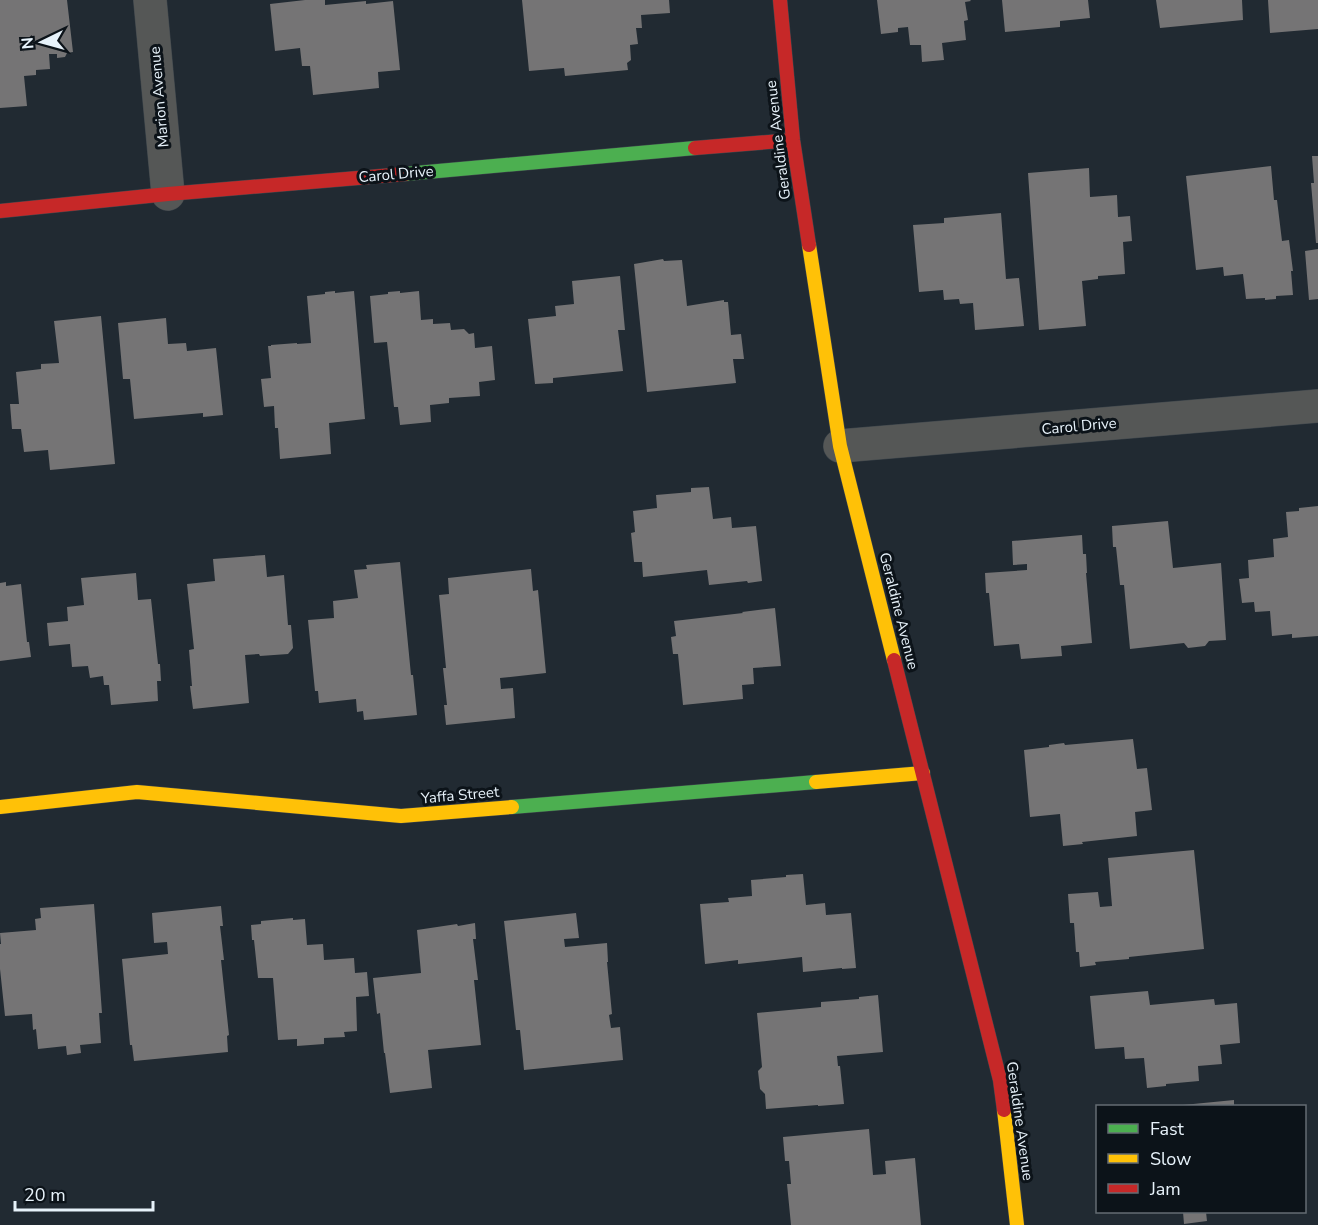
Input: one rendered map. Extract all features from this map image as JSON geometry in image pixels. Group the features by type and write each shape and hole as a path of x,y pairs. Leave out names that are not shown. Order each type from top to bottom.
{"street":[{"name":"Marion Avenue","path":"150,0 168,194"},
{"name":"Geraldine Avenue","path":"780,0 793,141 840,446 1000,1080 1017,1225"},
{"name":"Carol Drive","path":"0,211 168,194 793,141"},
{"name":"Carol Drive","path":"840,446 1318,406"},
{"name":"Yaffa Street","path":"0,807 137,792 401,816 923,773"}],"building":[{"path":"0,0 67,0 73,52 67,53 65,57 57,58 57,54 49,54 50,69 36,70 36,75 24,76 27,106 0,108"},
{"path":"325,0 325,5 393,1 400,70 378,72 379,88 313,95 310,66 302,66 300,48 275,51 270,4"},
{"path":"522,0 669,0 670,13 641,15 642,28 636,28 638,44 630,45 631,60 627,63 628,70 565,76 564,68 529,71"},
{"path":"877,0 970,0 965,2 968,20 964,21 966,40 942,43 944,60 922,62 921,45 910,45 908,27 898,28 898,32 881,34"},
{"path":"1002,0 1088,0 1090,18 1060,21 1060,27 1005,32"},
{"path":"1156,0 1242,0 1243,20 1160,28"},
{"path":"1268,0 1318,0 1318,29 1270,33"},
{"path":"1312,156 1318,156 1318,243 1316,243 1311,183 1314,183"},
{"path":"1271,166 1274,200 1277,200 1282,241 1289,240 1293,295 1276,296 1276,299 1265,300 1265,298 1246,299 1243,274 1224,276 1223,267 1196,270 1186,176"},
{"path":"1089,168 1090,197 1117,195 1118,217 1130,216 1132,241 1123,242 1125,274 1098,276 1098,279 1082,281 1086,326 1039,330 1028,173"},
{"path":"1001,213 1006,279 1019,278 1024,326 975,330 973,303 960,304 959,299 944,300 943,290 919,292 913,225 944,223 944,218"},
{"path":"1318,249 1318,299 1309,300 1305,251"},
{"path":"663,259 664,261 682,260 687,306 724,300 728,302 731,335 741,334 744,359 733,359 736,383 647,392 634,264"},
{"path":"620,276 625,330 618,330 623,371 553,378 553,383 535,384 528,319 556,316 555,306 574,304 572,281"},
{"path":"335,291 335,293 354,291 365,419 329,423 331,454 280,459 274,406 264,407 261,379 271,378 268,346 311,343 307,296"},
{"path":"400,291 400,293 419,291 421,320 433,319 433,324 450,323 451,330 464,329 469,334 474,333 475,348 492,346 495,380 479,382 480,396 449,398 449,403 430,405 431,422 400,425 398,407 394,407 387,342 374,343 370,296"},
{"path":"101,316 115,464 50,470 48,450 24,452 21,429 12,429 10,404 19,404 16,372 41,369 41,364 59,363 54,321"},
{"path":"166,318 168,344 186,343 187,351 216,348 223,415 203,417 203,413 134,419 130,379 123,379 118,323"},
{"path":"709,487 713,519 731,517 732,528 756,526 762,581 709,585 707,570 643,577 642,562 634,562 631,533 635,532 633,511 657,508 656,495 691,492 691,488"},
{"path":"1318,506 1318,636 1292,638 1292,634 1272,636 1270,611 1255,612 1254,602 1242,603 1239,579 1249,578 1248,560 1274,557 1273,539 1288,537 1286,512"},
{"path":"1168,521 1173,568 1221,563 1226,640 1209,641 1205,646 1188,648 1184,643 1130,649 1124,585 1120,585 1116,547 1113,547 1112,526"},
{"path":"1082,535 1083,554 1086,554 1092,643 1061,646 1062,656 1021,659 1019,644 994,646 985,573 1027,570 1027,564 1013,565 1012,541"},
{"path":"265,555 267,577 284,575 288,625 291,625 293,648 288,654 245,655 249,703 193,709 189,650 194,649 187,584 215,581 213,559"},
{"path":"400,562 417,715 364,720 363,711 357,712 356,699 319,703 318,691 315,691 308,620 334,618 333,601 358,598 354,570 367,569 366,565"},
{"path":"531,569 533,591 538,590 546,673 500,678 501,689 513,688 515,718 446,725 444,705 447,705 443,668 446,668 439,595 449,594 448,578"},
{"path":"136,573 138,600 151,599 158,664 160,664 161,681 157,681 158,701 111,705 109,685 104,685 103,676 90,678 88,666 72,667 70,644 49,646 47,623 68,621 67,607 84,605 81,578"},
{"path":"6,582 6,586 21,584 27,642 29,642 31,657 0,661 0,583"},
{"path":"775,608 781,666 753,668 754,684 742,685 743,699 683,705 678,654 673,654 671,637 676,636 674,621"},
{"path":"1133,739 1137,769 1147,768 1152,810 1135,812 1137,836 1063,846 1060,814 1030,817 1024,750 1064,743 1065,745"},
{"path":"1194,850 1204,949 1129,957 1129,959 1095,962 1096,965 1080,967 1079,952 1076,952 1074,923 1070,923 1068,894 1098,892 1100,907 1112,906 1108,858"},
{"path":"803,874 806,905 825,903 826,915 851,913 856,968 803,972 802,957 738,964 738,960 705,964 700,904 729,902 728,898 752,896 751,880"},
{"path":"94,904 102,1013 99,1013 101,1043 80,1045 81,1053 67,1055 66,1046 38,1049 32,1014 5,1016 0,969 0,933 36,930 35,919 41,918 40,908"},
{"path":"221,906 223,926 220,926 224,960 221,960 229,1035 227,1036 228,1052 134,1061 132,1045 130,1045 122,959 168,954 167,942 154,943 152,913"},
{"path":"576,913 579,938 564,939 565,947 607,943 612,1014 609,1015 611,1028 620,1027 623,1060 524,1070 520,1030 516,1030 504,921"},
{"path":"293,918 293,920 305,919 307,945 323,944 324,960 354,958 355,973 367,972 369,996 356,997 357,1031 344,1032 345,1037 324,1038 324,1044 297,1046 297,1039 278,1040 273,978 258,978 251,925 261,924 261,921"},
{"path":"475,923 476,939 473,939 478,980 474,980 481,1045 428,1050 432,1088 390,1093 380,1013 377,1014 373,978 421,973 417,930"},
{"path":"1148,991 1150,1005 1214,999 1215,1005 1237,1003 1240,1043 1220,1045 1222,1064 1198,1066 1199,1081 1147,1088 1144,1058 1125,1059 1124,1047 1095,1049 1090,996"},
{"path":"878,995 883,1052 837,1056 844,1104 766,1109 765,1094 760,1089 758,1071 762,1067 757,1013 821,1007 821,1002"},
{"path":"1234,1100 1234,1105 1183,1105"},
{"path":"869,1129 873,1175 886,1174 885,1161 915,1158 921,1225 791,1225 787,1184 791,1184 789,1161 785,1161 783,1137"},
{"path":"1183,1213 1206,1213 1207,1221 1184,1224"}],"traffic: fast":[{"path":"405,174 695,148"},
{"path":"512,807 816,782"}],"traffic: slow":[{"path":"809,245 840,446 894,660"},
{"path":"816,782 923,773"},
{"path":"0,807 137,792 401,816 512,807"},
{"path":"1004,1110 1017,1225"}],"traffic: jam":[{"path":"780,0 793,140 809,245"},
{"path":"695,148 793,140"},
{"path":"0,211 405,174"},
{"path":"894,660 1000,1080 1004,1110"}]}
